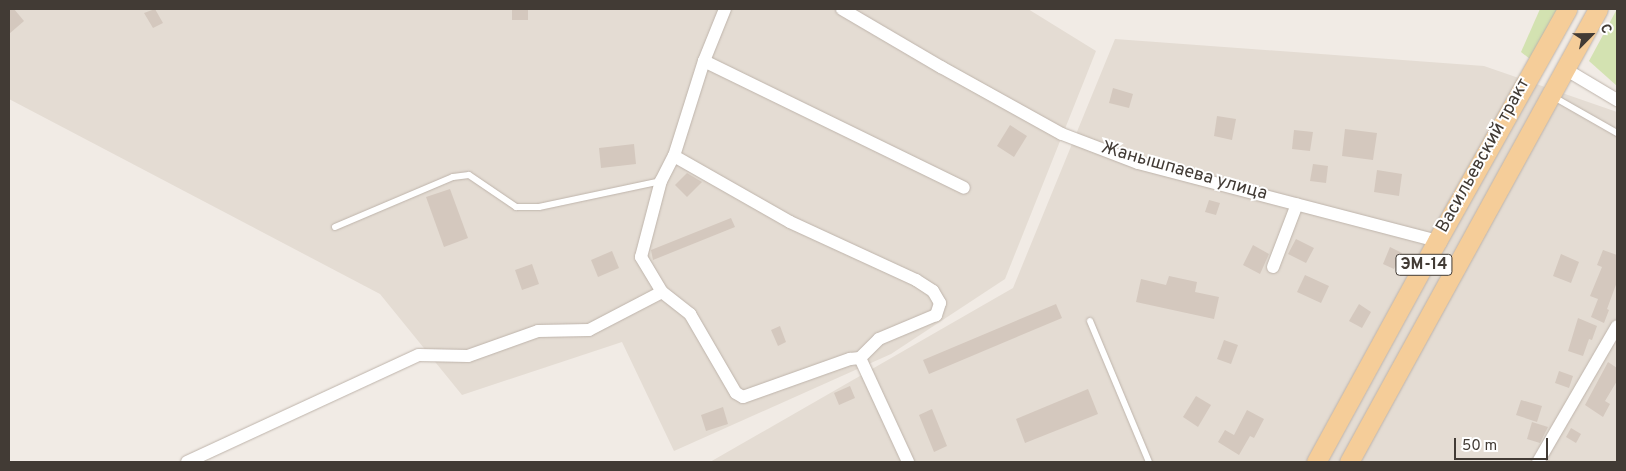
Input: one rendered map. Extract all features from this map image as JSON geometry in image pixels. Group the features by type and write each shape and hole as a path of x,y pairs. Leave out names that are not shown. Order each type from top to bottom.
{"main road":[{"name":"Васильевский тракт","path":"1316,462 1436,241 1567,9"},
{"name":"Васильевский тракт","path":"1348,462 1598,9"}],"street":[{"path":"674,156 790,222 916,280 933,291 940,303 936,315 879,339 860,358 850,359 743,397 736,393 690,314 662,292 641,256 661,180 674,156 704,61 725,9"},
{"name":"Жанышпаева улица","path":"842,9 941,67 1062,134 1138,163 1436,241"},
{"path":"704,61 964,188"},
{"path":"1565,69 1617,100"},
{"path":"1273,267 1297,204"},
{"path":"187,462 419,355 468,356 538,331 589,330 662,292"},
{"path":"1538,462 1617,326"},
{"path":"860,358 908,462"}],"lane":[{"path":"1550,95 1617,133"},
{"path":"335,227 453,177 469,175 516,207 539,207 661,180"},
{"path":"1090,321 1149,462"}],"shaded area":[{"path":"9,9 1028,9 1096,51 1005,279 891,354 674,451 622,342 462,395 380,294 9,99"},
{"path":"1115,39 1484,66 1617,112 1617,462 710,462 1013,288"}],"green space":[{"path":"1540,9 1558,9 1530,59 1521,52"},
{"path":"1617,9 1617,86 1589,61"}],"building":[{"path":"9,9 14,9 24,21 9,34"},
{"path":"155,9 163,23 153,28 144,13"},
{"path":"512,9 528,9 528,20 512,20"},
{"path":"1113,88 1133,94 1129,108 1109,103"},
{"path":"1217,116 1236,119 1232,140 1214,136"},
{"path":"1010,125 1027,136 1014,157 997,146"},
{"path":"1345,129 1377,133 1373,160 1342,156"},
{"path":"1294,130 1313,132 1310,151 1292,149"},
{"path":"634,144 636,164 601,168 599,148"},
{"path":"1313,164 1328,166 1326,183 1310,181"},
{"path":"1377,170 1402,174 1399,196 1374,192"},
{"path":"687,173 702,182 687,197 675,185"},
{"path":"450,189 468,238 444,247 426,197"},
{"path":"1209,200 1220,203 1216,215 1205,212"},
{"path":"731,218 735,227 653,260 651,250"},
{"path":"1296,239 1314,248 1306,263 1288,254"},
{"path":"1253,245 1269,254 1260,274 1243,265"},
{"path":"1390,247 1402,253 1394,269 1383,264"},
{"path":"1603,250 1617,255 1617,282 1604,323 1591,317 1598,299 1590,296 1602,267 1597,265"},
{"path":"612,251 619,268 598,277 591,260"},
{"path":"1561,254 1579,262 1571,283 1553,276"},
{"path":"532,264 539,284 522,290 515,270"},
{"path":"1305,275 1329,286 1321,303 1297,292"},
{"path":"1169,276 1197,282 1195,292 1219,297 1214,319 1136,302 1141,279 1166,285"},
{"path":"1056,304 1062,318 929,374 923,360"},
{"path":"1359,304 1371,312 1362,328 1349,321"},
{"path":"1578,318 1597,326 1592,340 1589,339 1583,356 1568,351"},
{"path":"780,326 786,342 778,346 771,330"},
{"path":"1224,340 1238,345 1231,364 1217,359"},
{"path":"1608,362 1617,368 1617,381 1605,401 1610,404 1603,417 1585,405"},
{"path":"1559,371 1573,376 1569,388 1555,383"},
{"path":"850,386 855,398 839,405 834,393"},
{"path":"1088,389 1098,414 1025,443 1016,419"},
{"path":"1196,396 1211,405 1198,427 1183,417"},
{"path":"1521,400 1542,406 1537,422 1516,415"},
{"path":"723,407 728,424 706,431 701,415"},
{"path":"932,409 947,446 934,452 919,415"},
{"path":"1247,410 1264,419 1254,438 1250,436 1239,455 1218,442 1225,430 1234,435"},
{"path":"1532,422 1548,427 1540,443 1527,439"},
{"path":"1571,428 1581,434 1576,443 1566,437"}]}
